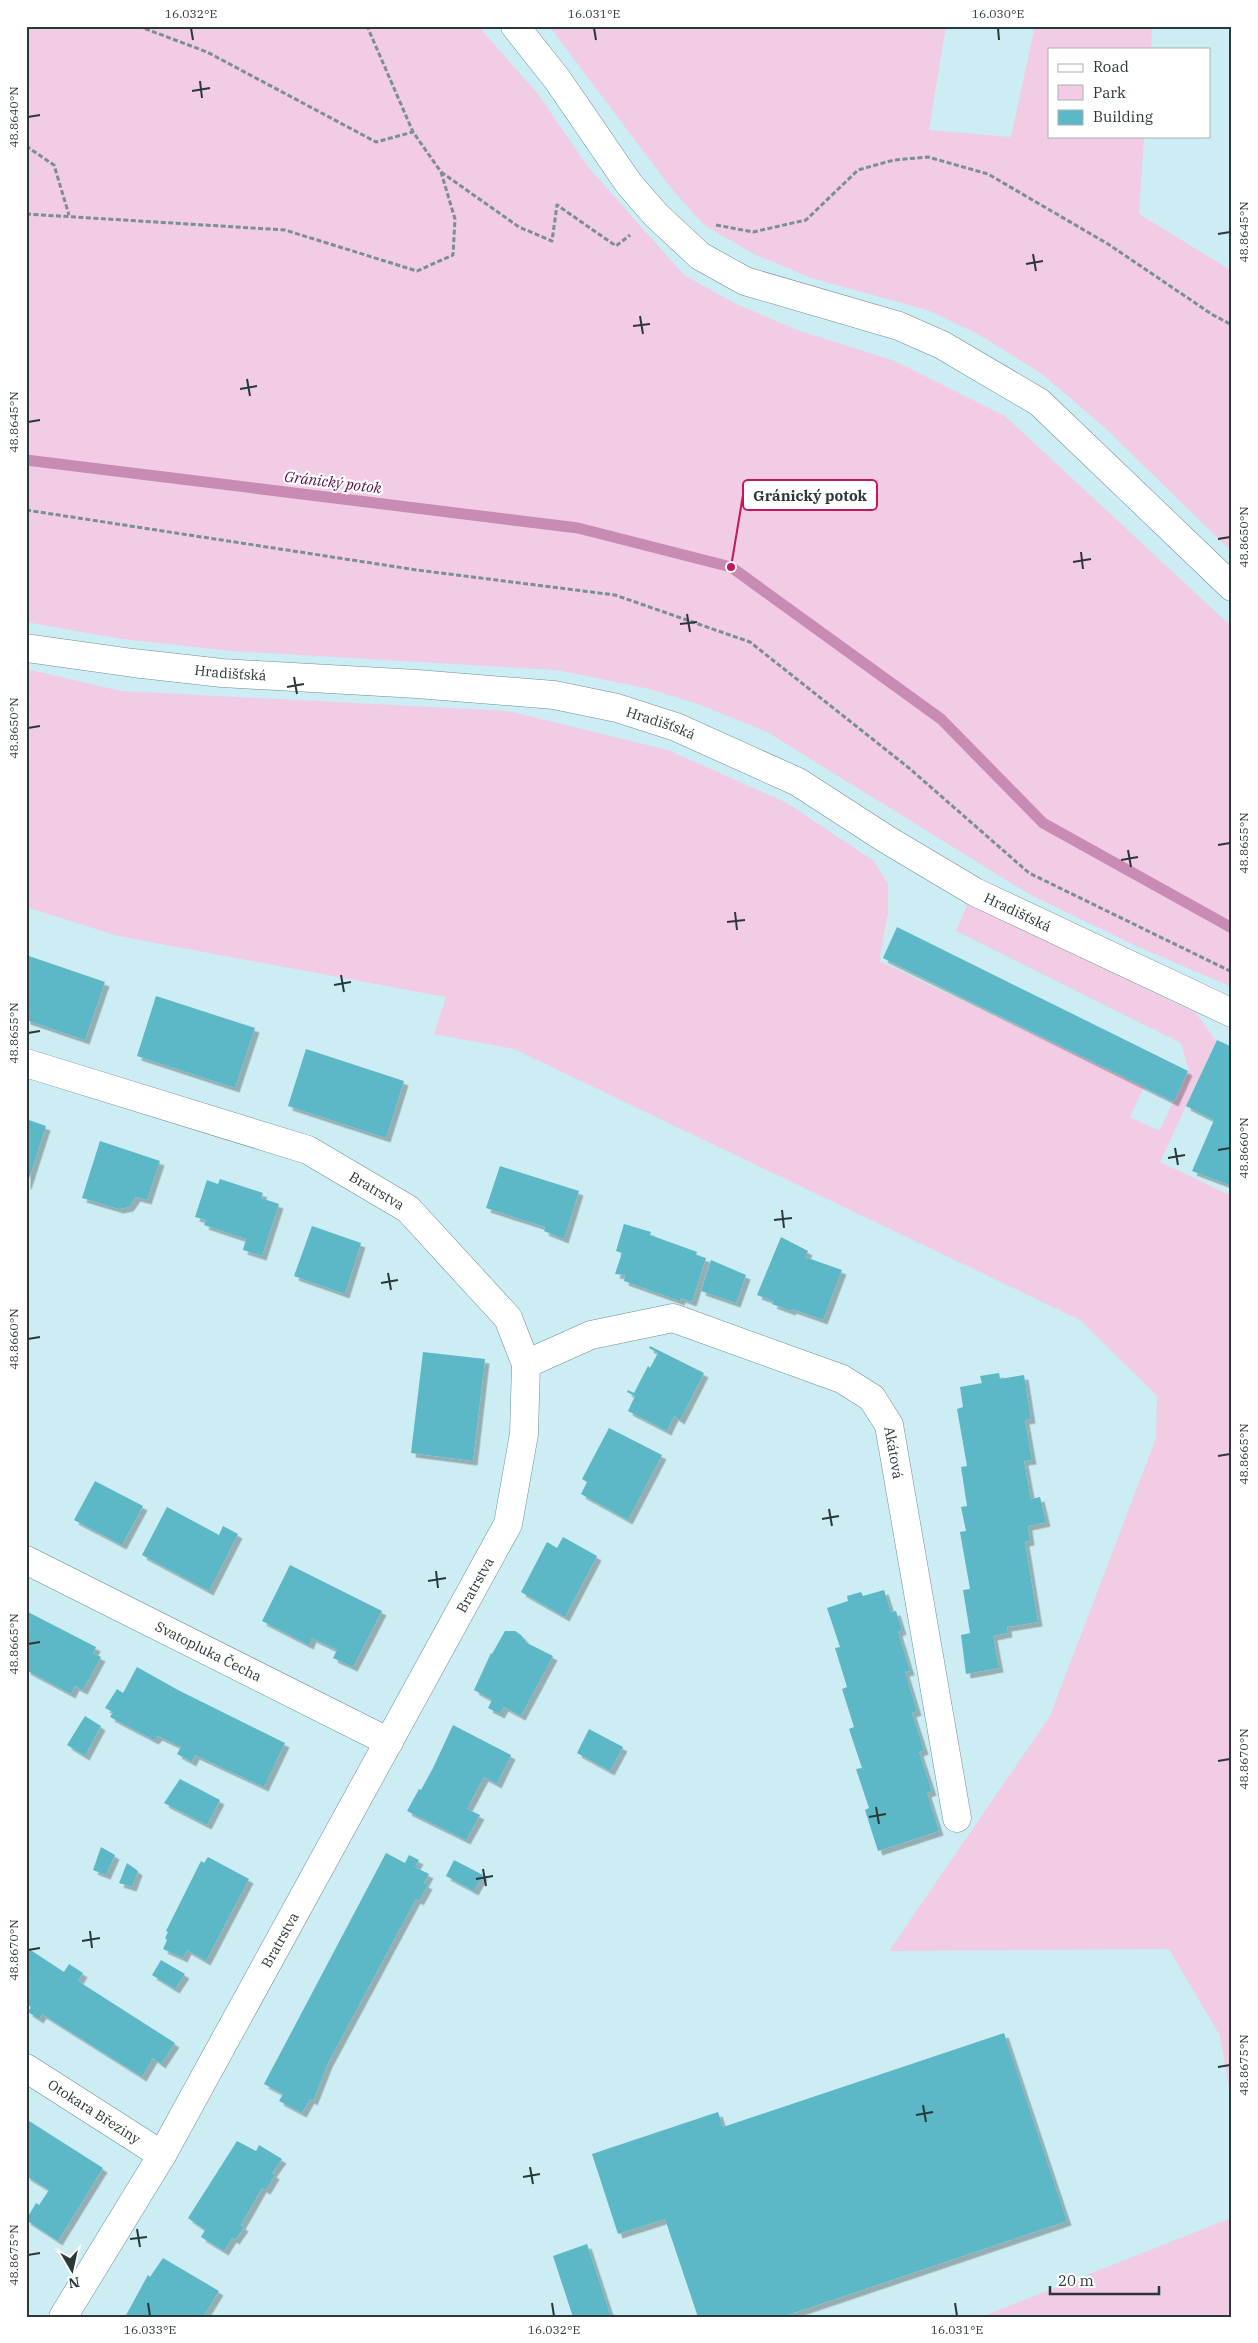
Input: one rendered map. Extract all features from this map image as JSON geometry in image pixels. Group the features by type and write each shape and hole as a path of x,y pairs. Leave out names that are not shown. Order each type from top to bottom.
{"street":[{"path":"515,26 557,79 629,184 656,215 700,256 745,281 899,326 942,345 1039,402 1232,587"},
{"name":"Hradišťská","path":"26,648 134,663 222,672 417,684 554,695 617,708 676,727 798,782 975,892 1232,1013"},
{"name":"Bratrstva","path":"26,1063 308,1150 408,1209 508,1318 526,1364 524,1434 508,1524 162,2155 63,2317"},
{"name":"Akátová","path":"526,1364 591,1335 672,1318 842,1379 872,1398 889,1425 957,1818"},
{"name":"Svatopluka Čecha","path":"26,1560 389,1742"},
{"name":"Otokara Březiny","path":"26,2068 162,2155"}],"path":[{"path":"138,26 207,52 376,142 413,132"},
{"path":"26,214 69,215 285,230 417,271 453,255 455,220 441,172 413,132 367,26"},
{"path":"26,146 54,165 69,215"},
{"path":"714,225 753,232 806,220 858,170 894,160 928,157 988,174 1108,244 1213,315 1232,325"},
{"path":"441,172 519,227 552,241 557,205 616,246 656,215"},
{"path":"26,510 417,570 615,596 750,642 909,768 1029,873 1232,972"}],"green space":[{"path":"26,26 478,26 538,94 588,167 684,275 734,303 797,330 895,361 1005,416 1232,627 1232,987 1134,945 1029,894 767,732 695,703 650,689 557,670 232,651 122,639 26,622"},
{"path":"549,26 946,26 929,130 1011,137 1035,26 1152,26 1151,48 1048,48 1048,138 1144,138 1139,214 1232,271 1232,552 1105,428 1042,374 976,333 927,310 811,278 754,254 704,225 671,188"},
{"path":"26,669 121,691 508,711 668,750 787,803 874,861 888,884 888,913 879,961 1144,1087 1130,1117 1159,1131 1189,1071 1181,1043 956,931 968,903 1196,1013 1216,1041 1160,1162 1232,1196 1232,2104 1220,2036 1169,1949 889,1951 1050,1716 1156,1438 1157,1396 1080,1320 514,1049 434,1034 446,997 118,936 26,907"},
{"path":"1232,2210 1232,2317 981,2317 1231,2218"}],"building":[{"path":"897,927 1188,1071 1174,1102 883,958"},
{"path":"26,955 105,982 85,1040 26,1020"},
{"path":"156,996 255,1028 235,1088 137,1056"},
{"path":"1217,1040 1232,1047 1232,1186 1192,1171 1214,1120 1186,1106"},
{"path":"306,1049 404,1081 386,1138 288,1106"},
{"path":"26,1119 46,1126 27,1185 26,1185"},
{"path":"100,1141 160,1161 147,1200 136,1197 129,1207 119,1209 82,1198"},
{"path":"500,1166 579,1191 564,1239 544,1231 545,1227 486,1208"},
{"path":"220,1179 263,1193 261,1198 279,1204 262,1256 243,1250 246,1239 204,1225 206,1220 195,1217 207,1180 218,1184"},
{"path":"624,1224 651,1232 650,1235 697,1252 696,1255 706,1258 692,1302 681,1298 680,1301 624,1281 625,1275 615,1274 622,1253 616,1251"},
{"path":"312,1226 361,1243 345,1294 294,1276"},
{"path":"781,1237 808,1251 805,1257 842,1270 823,1320 772,1304 774,1301 757,1295"},
{"path":"711,1260 746,1275 736,1303 701,1291"},
{"path":"650,1346 704,1373 680,1420 674,1416 667,1431 628,1411 635,1396 627,1392 628,1390 634,1393 648,1366 650,1368 658,1353 649,1348"},
{"path":"423,1352 485,1359 473,1461 411,1453"},
{"path":"999,1373 1000,1379 1024,1375 1031,1419 1025,1420 1032,1460 1024,1461 1031,1499 1040,1497 1046,1522 1028,1526 1030,1541 1025,1542 1038,1622 1007,1627 1008,1633 993,1636 999,1668 966,1674 961,1635 970,1633 963,1590 970,1589 960,1532 966,1531 961,1507 967,1506 961,1467 967,1466 957,1409 963,1407 960,1387 982,1383 980,1376"},
{"path":"609,1428 662,1455 628,1520 581,1494 587,1482 582,1479"},
{"path":"95,1481 143,1506 122,1545 74,1520"},
{"path":"167,1507 219,1535 223,1526 238,1534 209,1591 142,1555"},
{"path":"563,1537 597,1556 565,1617 521,1592 547,1542 557,1548"},
{"path":"290,1565 382,1611 353,1667 333,1658 337,1650 312,1638 309,1645 262,1621"},
{"path":"884,1590 891,1612 896,1611 902,1630 898,1632 910,1671 905,1672 917,1711 912,1713 924,1750 919,1752 932,1791 927,1793 939,1831 878,1851 865,1810 869,1808 856,1769 862,1768 849,1729 854,1727 842,1689 847,1687 835,1648 840,1647 827,1608 848,1601 847,1596 861,1592 863,1596"},
{"path":"26,1611 96,1647 93,1653 101,1657 83,1690 75,1686 71,1694 26,1670"},
{"path":"505,1631 515,1631 527,1643 553,1656 521,1716 504,1707 500,1714 488,1708 492,1700 474,1690 491,1653"},
{"path":"137,1667 178,1690 285,1743 264,1787 195,1755 192,1762 177,1754 181,1747 158,1736 154,1740 110,1717 113,1712 105,1708 117,1689 123,1693"},
{"path":"85,1716 101,1726 85,1756 67,1745"},
{"path":"453,1725 511,1755 497,1784 484,1777 467,1809 480,1815 466,1840 407,1811 433,1768"},
{"path":"589,1729 623,1747 610,1771 577,1753"},
{"path":"180,1779 220,1800 207,1825 164,1803"},
{"path":"101,1847 115,1855 106,1875 93,1870"},
{"path":"386,1853 405,1863 409,1855 419,1860 415,1867 429,1874 424,1883 428,1885 419,1901 416,1899 328,2063 313,2101 310,2099 302,2113 279,2101 283,2094 264,2084"},
{"path":"208,1857 249,1879 206,1961 187,1950 183,1958 163,1949 167,1940 165,1938 168,1932 166,1931 201,1861 204,1863"},
{"path":"454,1860 483,1875 474,1891 446,1876"},
{"path":"127,1863 138,1871 132,1887 119,1883"},
{"path":"26,1947 64,1972 69,1964 83,1973 78,1981 175,2043 161,2064 153,2058 142,2077 42,2014 39,2019 28,2012 31,2007 26,2004"},
{"path":"161,1960 185,1974 175,1989 152,1975"},
{"path":"1004,2033 1067,2221 782,2317 698,2317 665,2219 618,2234 592,2154 718,2112 723,2127"},
{"path":"26,2119 103,2168 58,2241 26,2220 36,2203 39,2205 49,2190 26,2176"},
{"path":"237,2141 256,2151 259,2145 282,2159 272,2173 275,2175 266,2190 262,2188 241,2225 244,2227 235,2240 232,2238 224,2251 201,2237 205,2230 188,2218"},
{"path":"587,2244 611,2317 573,2317 553,2256"},
{"path":"163,2258 219,2291 203,2317 125,2317 148,2275 150,2277"}],"waterway":[{"name":"Gránický potok","path":"26,460 578,528 731,567 941,719 1043,823 1232,928"}],"place":[{"name":"Gránický potok","path":"731,567"}]}
